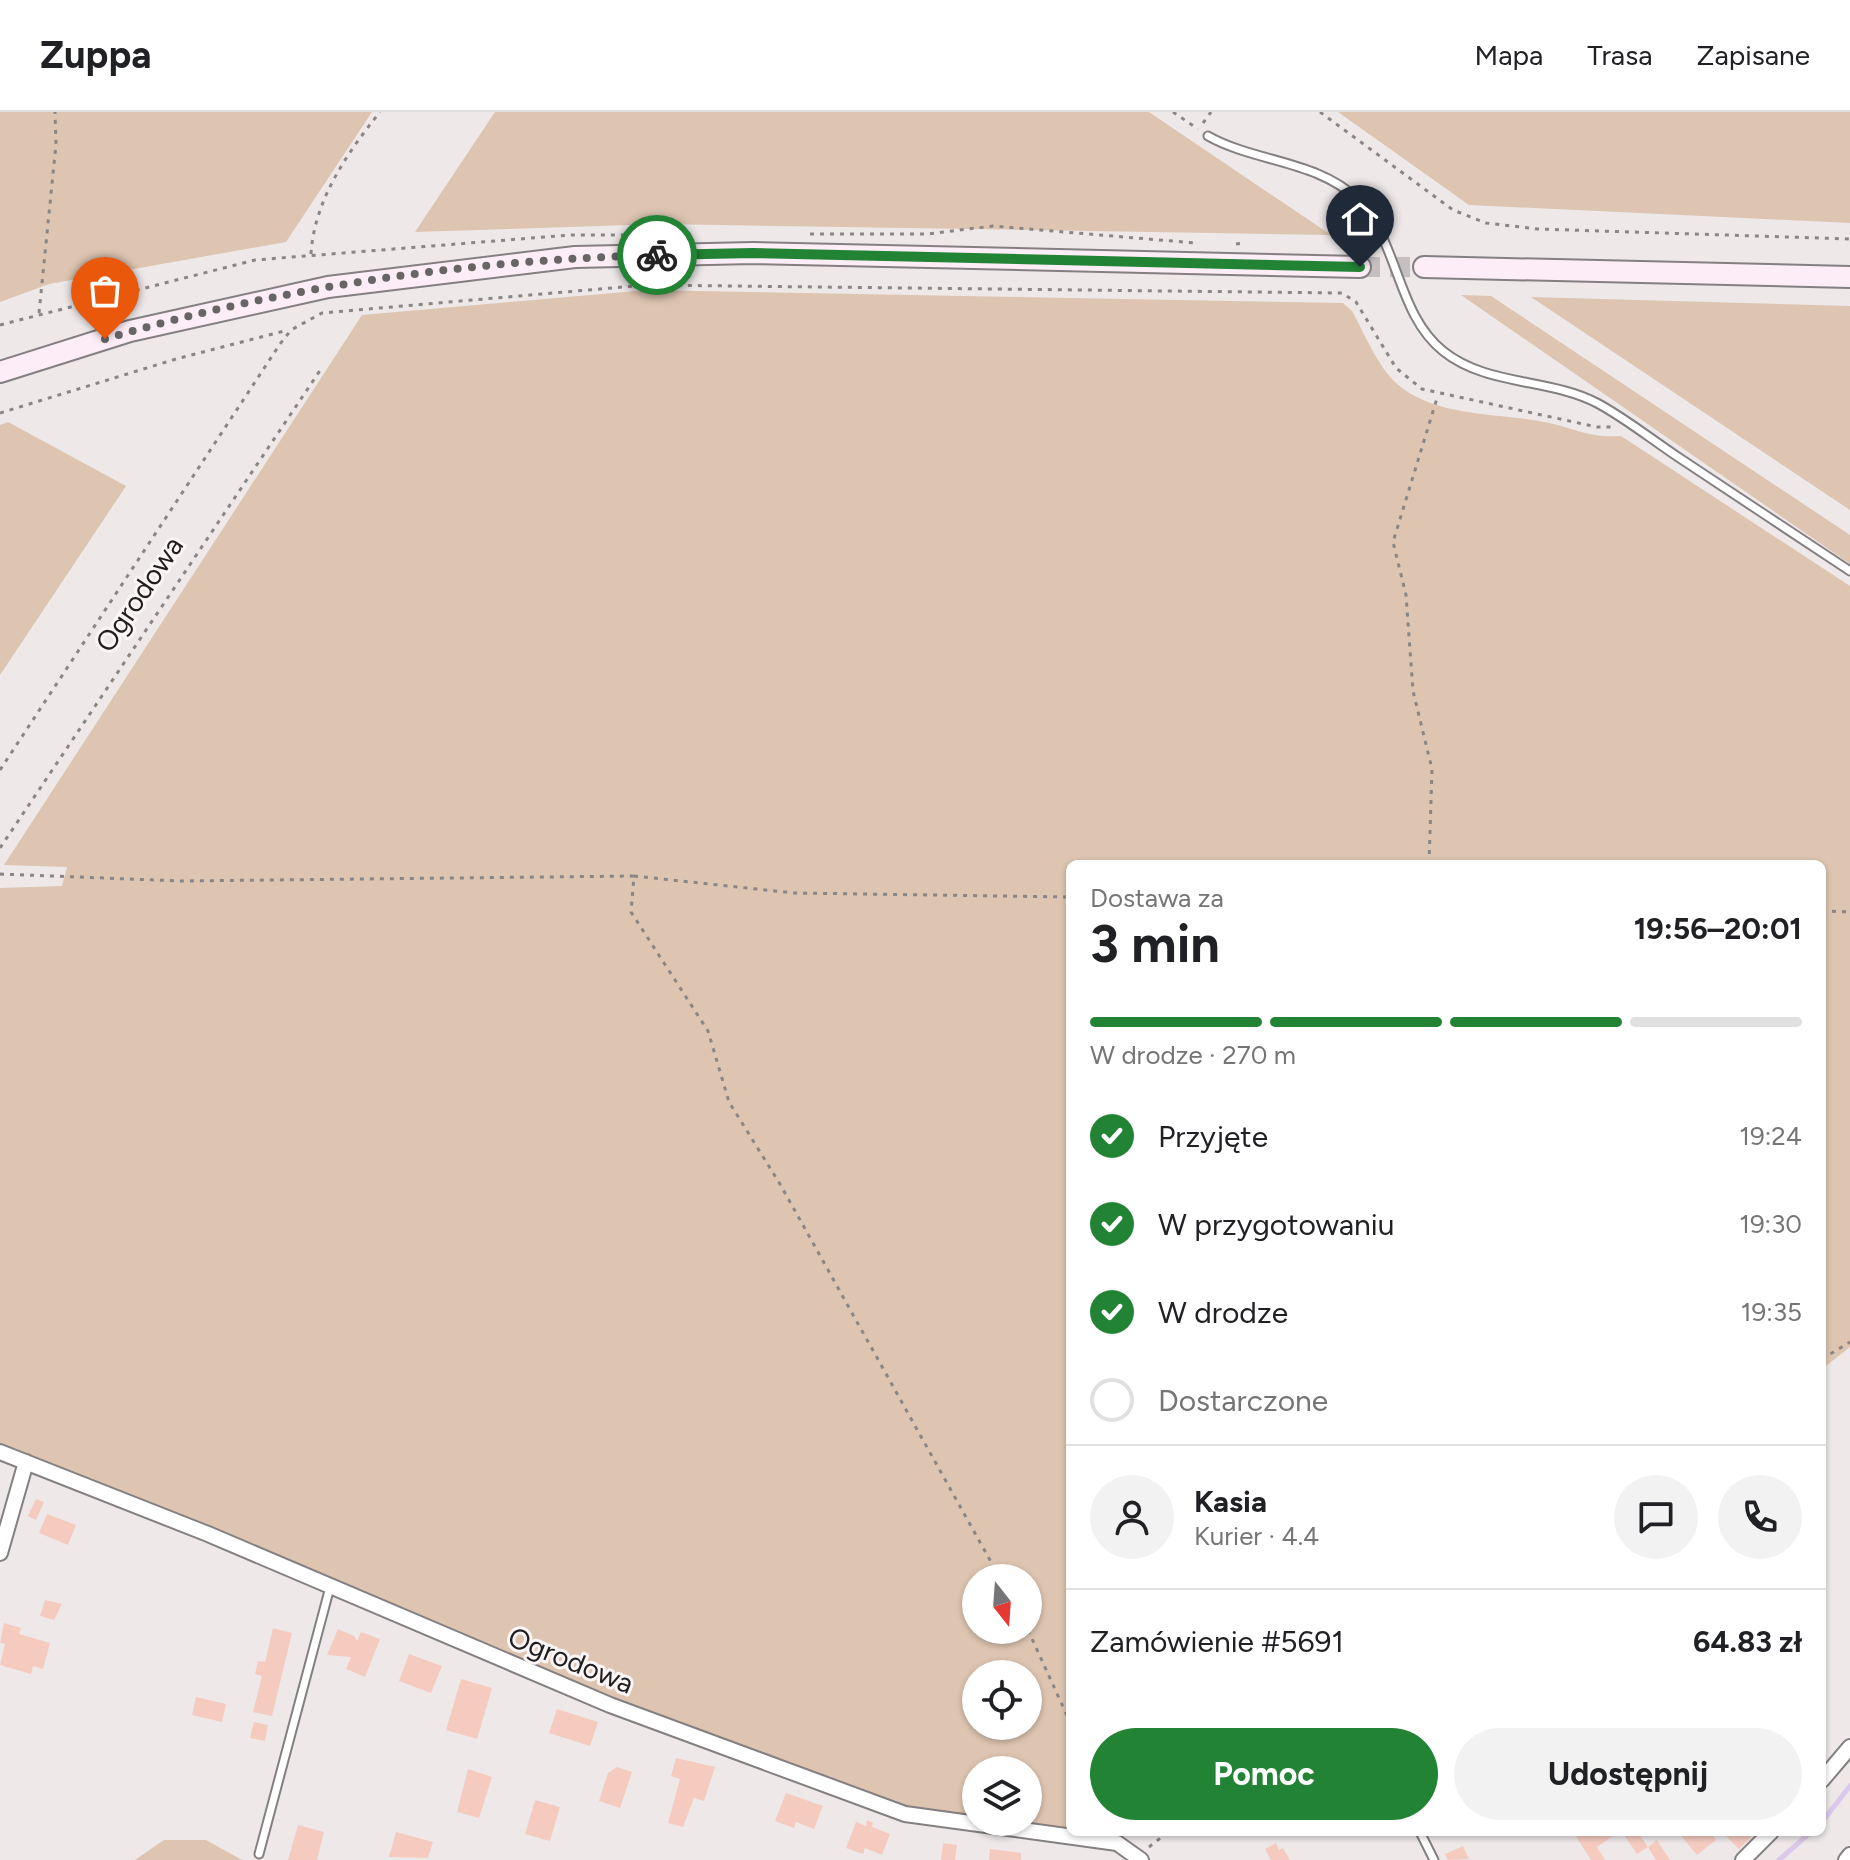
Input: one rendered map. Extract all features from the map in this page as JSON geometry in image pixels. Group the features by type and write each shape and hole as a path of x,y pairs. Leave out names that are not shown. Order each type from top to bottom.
{"main road":[{"path":"0,372 130,331 242,304 342,285 575,257 753,253 1360,267"},
{"path":"1424,267 1850,277"}],"street":[{"name":"Ogrodowa","path":"0,1452 610,1705 905,1814 1117,1843 1140,1858"},
{"path":"0,1553 26,1462"},
{"path":"1826,1775 1850,1747"},
{"path":"1743,1860 1767,1836"},
{"path":"1846,1860 1850,1855"}],"lane":[{"path":"1208,136 1249,155 1319,175 1356,198 1382,236 1420,326 1444,352 1492,375 1545,385 1583,398 1625,421 1850,571"},
{"path":"259,1854 330,1587"},
{"path":"1422,1836 1434,1860"}],"path":[{"path":"39,313 56,144 55,112"},
{"path":"311,255 312,231 330,184 380,112"},
{"path":"1173,112 1208,136"},
{"path":"1200,130 1211,112"},
{"path":"1320,112 1453,210 1486,223 1538,229 1850,239"},
{"path":"0,325 255,260"},
{"path":"0,413 161,363 291,330 322,313 646,285 1342,293 1356,302 1396,368 1422,389 1438,395 1556,415 1597,427 1619,427 1625,421"},
{"path":"0,770 291,330"},
{"name":"Ogrodowa","path":"0,848 321,369"},
{"path":"1429,860 1432,769 1413,691 1406,595 1393,542 1438,395"},
{"path":"0,874 181,881 634,876 794,893 1066,897"},
{"path":"634,876 631,912 708,1031 729,1102 780,1184 992,1564"},
{"path":"1826,911 1850,912"},
{"path":"1826,1357 1850,1342"},
{"path":"1034,1644 1066,1713"},
{"path":"1140,1858 1164,1836"}],"shaded area":[{"path":"0,112 372,112 286,242 49,284 0,302"},
{"path":"495,112 1149,112 1331,235 660,224 415,232"},
{"path":"1338,112 1850,112 1850,223 1469,205"},
{"path":"647,290 1343,303 1352,311 1386,372 1402,388 1417,397 1452,409 1544,422 1599,436 1621,436 1850,586 1850,1347 1826,1366 1826,860 1066,860 1066,1829 1042,1826 1042,1756 962,1756 962,1816 908,1810 611,1701 0,1456 0,888 62,886 67,867 4,865 362,315"},
{"path":"1461,295 1491,296 1850,535 1850,564"},
{"path":"1531,297 1850,306 1850,510"},
{"path":"8,422 126,486 0,675 0,425"},
{"path":"164,1840 206,1840 242,1860 135,1860"}],"building":[{"path":"36,1499 44,1502 36,1520 28,1516"},
{"path":"47,1514 76,1525 68,1545 39,1533"},
{"path":"45,1600 62,1604 54,1620 40,1616"},
{"path":"4,1623 21,1628 19,1634 50,1643 43,1669 33,1666 31,1674 0,1665 5,1644 0,1643"},
{"path":"273,1628 292,1633 272,1716 253,1712 262,1676 255,1674 258,1661 265,1662"},
{"path":"338,1629 354,1636 357,1641 361,1632 380,1639 365,1677 346,1669 351,1657 327,1655"},
{"path":"409,1654 442,1666 431,1693 399,1681"},
{"path":"461,1679 492,1688 477,1739 446,1730"},
{"path":"196,1697 226,1704 222,1722 192,1715"},
{"path":"557,1709 598,1722 590,1746 549,1733"},
{"path":"254,1722 268,1725 265,1741 250,1738"},
{"path":"676,1758 715,1767 704,1801 694,1798 683,1827 668,1823 680,1779 671,1776"},
{"path":"617,1767 632,1772 620,1808 599,1801 608,1773"},
{"path":"468,1769 492,1777 479,1818 457,1812"},
{"path":"786,1793 823,1806 814,1829 796,1822 794,1828 775,1821"},
{"path":"535,1800 560,1807 550,1841 525,1834"},
{"path":"867,1820 873,1823 872,1827 890,1834 882,1855 865,1848 863,1854 846,1848 856,1822 866,1826"},
{"path":"298,1825 324,1832 317,1860 288,1860"},
{"path":"396,1832 433,1842 428,1858 389,1857"},
{"path":"1576,1836 1613,1836 1597,1847 1605,1860 1591,1860"},
{"path":"1625,1836 1641,1836 1648,1847 1637,1854"},
{"path":"1681,1836 1713,1836 1716,1840 1697,1855"},
{"path":"1726,1836 1752,1836 1739,1849"},
{"path":"1657,1840 1670,1860 1656,1860 1648,1847"},
{"path":"943,1843 957,1845 955,1860 941,1860"},
{"path":"1276,1843 1290,1860 1271,1860 1265,1849"},
{"path":"1463,1846 1469,1859 1448,1860 1445,1854"},
{"path":"990,1849 1021,1853 1021,1860 989,1860"}],"waterway":[{"path":"1826,1817 1850,1786"},
{"path":"1779,1860 1806,1836"}],"tunnel":[{"path":"1360,267 1424,267"}],"way so far":[{"path":"105,339 242,304 328,287 575,257 657,255"}],"route":[{"path":"657,255 753,253 1360,267"}]}
